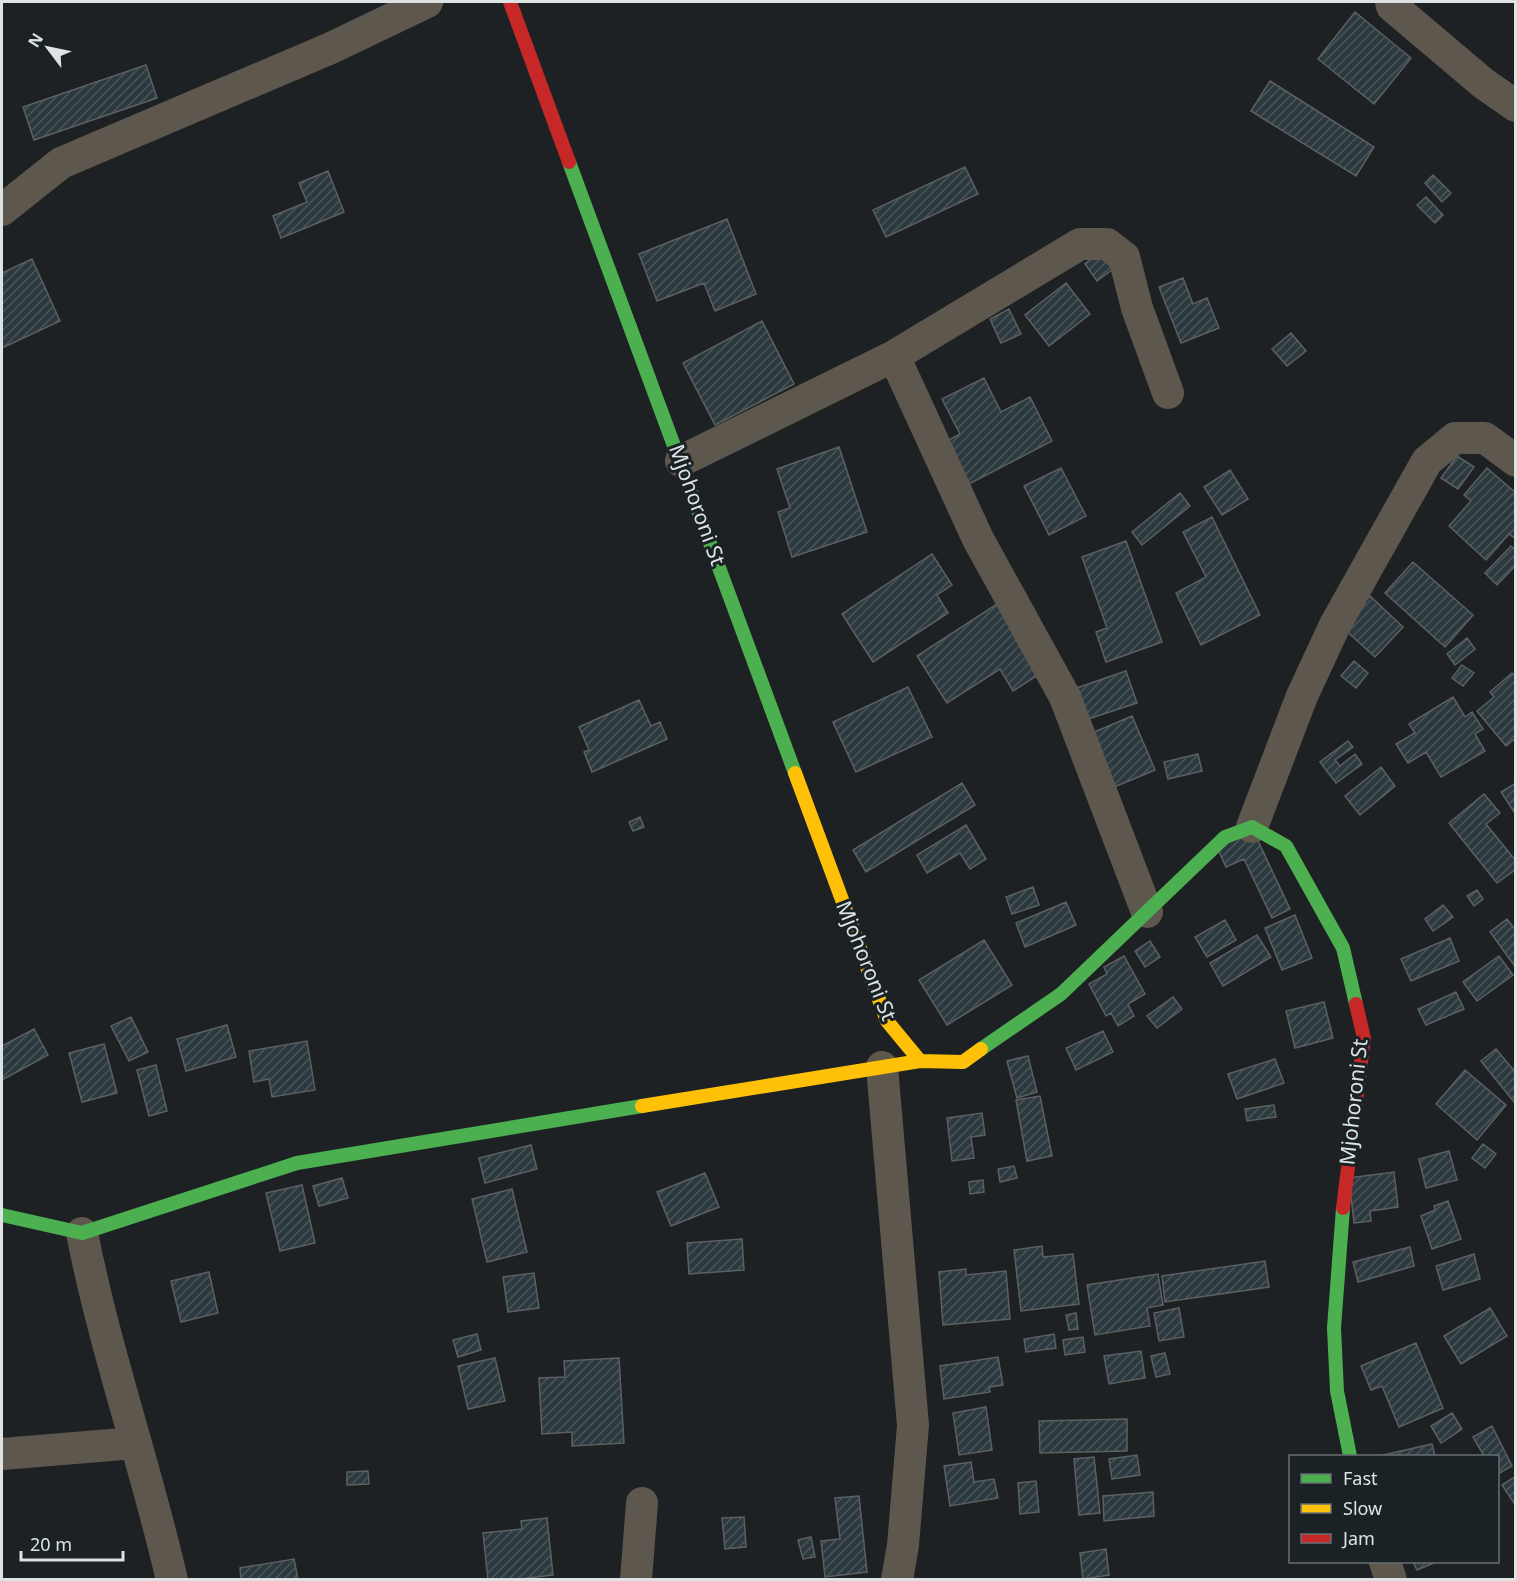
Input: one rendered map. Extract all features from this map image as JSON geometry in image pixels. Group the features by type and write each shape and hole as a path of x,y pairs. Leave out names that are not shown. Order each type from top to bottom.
{"street":[{"path":"2,210 61,164 330,48 427,2"},
{"name":"Mjohoroni St","path":"510,2 887,1021 920,1061"},
{"path":"1391,2 1392,6 1515,106"},
{"path":"681,461 894,356 1080,244 1107,244 1124,257 1137,308 1168,393"},
{"path":"894,356 978,539 1065,697 1147,912"},
{"path":"2,1215 82,1233 297,1163 920,1061 963,1062 1061,994 1225,837 1252,827 1302,696 1335,625 1427,461 1455,438 1485,438 1515,461"},
{"name":"Mjohoroni St","path":"1252,827 1286,846 1343,948 1364,1038 1344,1194 1334,1328 1337,1390 1350,1455"},
{"path":"882,1067 913,1425 903,1545 897,1580"},
{"path":"82,1233 92,1282 135,1443 156,1510 172,1580"},
{"path":"2,1454 135,1443"},
{"path":"636,1580 642,1503"},
{"path":"1385,1563 1391,1580"}],"building":[{"path":"1355,12 1411,58 1374,104 1318,59"},
{"path":"146,65 157,98 34,140 23,107"},
{"path":"1270,81 1374,147 1356,176 1251,111"},
{"path":"965,167 978,194 886,237 873,210"},
{"path":"328,171 344,212 281,238 273,216 307,202 299,183"},
{"path":"1433,175 1451,193 1442,202 1425,183"},
{"path":"1426,197 1443,215 1435,223 1417,205"},
{"path":"727,219 756,294 715,311 704,283 657,301 639,254"},
{"path":"1100,252 1113,269 1097,281 1085,264"},
{"path":"32,259 60,321 2,348 2,273"},
{"path":"1183,278 1193,304 1207,298 1219,328 1181,343 1159,287"},
{"path":"1066,283 1090,314 1049,346 1025,315"},
{"path":"1009,309 1021,334 1001,343 990,319"},
{"path":"762,321 794,384 715,425 683,363"},
{"path":"1291,333 1306,351 1287,366 1272,349"},
{"path":"984,378 1001,412 1030,397 1052,441 965,486 943,443 960,434 942,399"},
{"path":"839,447 867,532 792,557 778,512 790,508 777,469"},
{"path":"1457,456 1474,467 1458,489 1441,478"},
{"path":"1061,468 1086,516 1049,535 1024,486"},
{"path":"1487,468 1516,493 1516,539 1509,534 1486,560 1449,526 1471,501 1464,495"},
{"path":"1230,470 1248,499 1222,515 1204,487"},
{"path":"1180,493 1190,506 1142,545 1132,532"},
{"path":"1212,517 1260,615 1201,645 1176,593 1206,577 1183,532"},
{"path":"1126,541 1162,642 1106,662 1096,632 1107,628 1082,557"},
{"path":"1511,546 1516,550 1516,565 1497,585 1485,573"},
{"path":"932,554 952,585 937,595 948,613 873,662 842,614"},
{"path":"1413,562 1473,615 1445,647 1385,593"},
{"path":"1370,596 1403,627 1375,657 1342,627"},
{"path":"1000,602 1044,671 1013,691 1000,669 947,703 917,656"},
{"path":"1467,638 1475,649 1455,665 1447,654"},
{"path":"1354,661 1368,673 1356,688 1341,676"},
{"path":"1462,665 1474,673 1463,686 1452,678"},
{"path":"1126,671 1137,703 1076,723 1065,692"},
{"path":"1512,673 1516,677 1516,738 1506,746 1477,711 1494,697 1490,692"},
{"path":"908,687 932,737 856,772 833,722"},
{"path":"1453,697 1465,717 1472,712 1483,729 1475,734 1485,751 1441,777 1426,752 1408,763 1396,744 1415,733 1409,724"},
{"path":"639,700 651,726 660,722 667,739 592,772 584,752 589,750 579,727"},
{"path":"1132,716 1155,770 1107,790 1085,736"},
{"path":"1348,741 1353,747 1335,760 1340,766 1355,754 1362,764 1336,783 1320,762"},
{"path":"1198,754 1202,771 1168,779 1164,762"},
{"path":"1381,767 1395,786 1360,815 1345,796"},
{"path":"962,783 975,805 866,872 853,850"},
{"path":"1516,783 1516,815 1501,792"},
{"path":"1484,794 1500,813 1486,824 1516,861 1516,869 1497,883 1449,823"},
{"path":"640,817 644,827 633,831 629,822"},
{"path":"966,825 986,859 970,869 960,853 927,873 917,855"},
{"path":"1252,828 1290,909 1272,918 1244,859 1226,867 1216,845"},
{"path":"1033,887 1039,905 1012,914 1006,897"},
{"path":"1477,890 1483,899 1474,906 1467,896"},
{"path":"1066,902 1076,925 1025,947 1016,923"},
{"path":"1443,905 1453,917 1433,931 1425,919"},
{"path":"1295,915 1312,958 1282,970 1265,928"},
{"path":"1507,919 1516,931 1516,968 1490,932"},
{"path":"1225,920 1236,940 1207,957 1195,937"},
{"path":"1257,935 1271,957 1223,986 1210,963"},
{"path":"1450,938 1459,961 1411,981 1401,959"},
{"path":"984,940 1012,985 947,1025 919,980"},
{"path":"1150,941 1160,957 1145,967 1135,951"},
{"path":"1124,956 1145,994 1128,1004 1134,1016 1118,1026 1111,1013 1106,1016 1089,984 1107,974 1104,967"},
{"path":"1499,956 1513,975 1477,1001 1463,982"},
{"path":"1456,992 1464,1009 1426,1025 1418,1009"},
{"path":"1173,997 1182,1009 1157,1028 1147,1016"},
{"path":"1324,1002 1333,1038 1295,1048 1286,1011"},
{"path":"131,1017 148,1052 129,1061 111,1026"},
{"path":"227,1025 236,1057 186,1071 177,1039"},
{"path":"34,1029 48,1055 2,1080 2,1046"},
{"path":"1103,1031 1113,1052 1076,1070 1066,1048"},
{"path":"307,1041 315,1090 272,1097 269,1079 254,1082 249,1051"},
{"path":"104,1044 117,1093 82,1102 69,1053"},
{"path":"1496,1049 1516,1073 1516,1100 1514,1102 1481,1061"},
{"path":"1028,1056 1037,1092 1017,1098 1007,1061"},
{"path":"1275,1059 1284,1083 1237,1099 1228,1074"},
{"path":"156,1065 167,1111 149,1116 137,1070"},
{"path":"1465,1070 1506,1105 1477,1140 1436,1104"},
{"path":"1040,1096 1052,1156 1027,1161 1016,1100"},
{"path":"1274,1105 1276,1117 1247,1121 1245,1109"},
{"path":"982,1113 985,1135 971,1137 974,1158 952,1161 947,1118"},
{"path":"1483,1144 1496,1154 1485,1168 1472,1158"},
{"path":"531,1145 537,1169 485,1183 479,1158"},
{"path":"1449,1151 1457,1180 1426,1188 1419,1159"},
{"path":"1014,1166 1017,1178 1000,1182 998,1169"},
{"path":"1394,1172 1398,1207 1370,1211 1371,1221 1354,1223 1349,1178"},
{"path":"705,1173 719,1207 671,1226 657,1192"},
{"path":"342,1178 348,1198 319,1206 313,1186"},
{"path":"983,1180 984,1192 970,1194 969,1182"},
{"path":"302,1185 315,1243 280,1251 266,1193"},
{"path":"512,1189 527,1252 487,1262 472,1199"},
{"path":"1448,1201 1461,1239 1432,1249 1421,1216 1435,1210 1434,1206"},
{"path":"742,1239 744,1270 689,1274 687,1243"},
{"path":"1042,1246 1043,1257 1073,1254 1079,1304 1021,1311 1014,1250"},
{"path":"1410,1247 1414,1266 1358,1282 1353,1262"},
{"path":"1474,1254 1480,1279 1443,1290 1436,1266"},
{"path":"1265,1261 1269,1287 1165,1302 1162,1276"},
{"path":"966,1269 966,1275 1006,1271 1010,1319 943,1325 939,1272"},
{"path":"209,1272 218,1313 181,1322 171,1281"},
{"path":"534,1273 539,1308 508,1312 503,1277"},
{"path":"1158,1274 1163,1305 1147,1308 1150,1326 1095,1335 1087,1285"},
{"path":"1179,1308 1184,1337 1159,1341 1154,1313"},
{"path":"1490,1308 1507,1336 1461,1364 1444,1336"},
{"path":"1076,1313 1078,1329 1069,1330 1066,1315"},
{"path":"477,1334 481,1350 458,1357 453,1340"},
{"path":"1054,1334 1056,1348 1026,1352 1024,1339"},
{"path":"1083,1337 1085,1352 1065,1355 1063,1340"},
{"path":"1416,1343 1443,1408 1399,1427 1382,1386 1371,1390 1361,1366"},
{"path":"1141,1351 1145,1378 1109,1384 1104,1356"},
{"path":"1165,1353 1170,1374 1156,1377 1151,1356"},
{"path":"998,1357 1003,1385 989,1387 990,1392 944,1399 940,1366"},
{"path":"495,1358 505,1401 468,1409 458,1366"},
{"path":"619,1358 624,1443 572,1446 572,1432 542,1434 539,1378 565,1377 564,1361"},
{"path":"986,1407 992,1450 959,1455 953,1413"},
{"path":"1452,1413 1462,1429 1441,1443 1431,1426"},
{"path":"1127,1419 1127,1451 1040,1453 1039,1421"},
{"path":"1492,1426 1512,1466 1499,1473 1499,1455 1483,1455 1473,1437"},
{"path":"1432,1444 1435,1455 1383,1455"},
{"path":"1137,1455 1140,1475 1112,1479 1109,1459"},
{"path":"1094,1457 1100,1513 1079,1515 1074,1459"},
{"path":"971,1462 974,1482 994,1479 998,1498 950,1506 944,1466"},
{"path":"368,1471 369,1484 347,1485 347,1472"},
{"path":"1516,1476 1516,1506 1502,1485"},
{"path":"1036,1481 1039,1512 1020,1514 1018,1483"},
{"path":"1153,1492 1154,1516 1104,1521 1103,1496"},
{"path":"859,1496 867,1572 825,1577 821,1541 840,1539 835,1498"},
{"path":"744,1517 746,1547 725,1549 722,1518"},
{"path":"547,1518 553,1575 512,1580 488,1580 483,1533 522,1529 521,1521"},
{"path":"811,1537 815,1557 803,1559 798,1540"},
{"path":"1106,1549 1109,1575 1083,1579 1080,1553"},
{"path":"294,1559 298,1580 241,1580 240,1568"},
{"path":"1414,1563 1434,1563 1417,1570"}],"traffic: fast":[{"path":"569,162 795,773"},
{"path":"981,1049 1061,994 1225,837 1252,827 1286,846 1343,948 1356,1004"},
{"path":"2,1215 82,1233 297,1163 642,1106"},
{"path":"1343,1208 1334,1328 1337,1391 1350,1455"}],"traffic: slow":[{"path":"795,773 887,1021 920,1061 963,1062 981,1049"},
{"path":"642,1106 920,1061"}],"traffic: jam":[{"path":"510,2 569,162"},
{"path":"1343,1208 1364,1038 1356,1004"}]}
